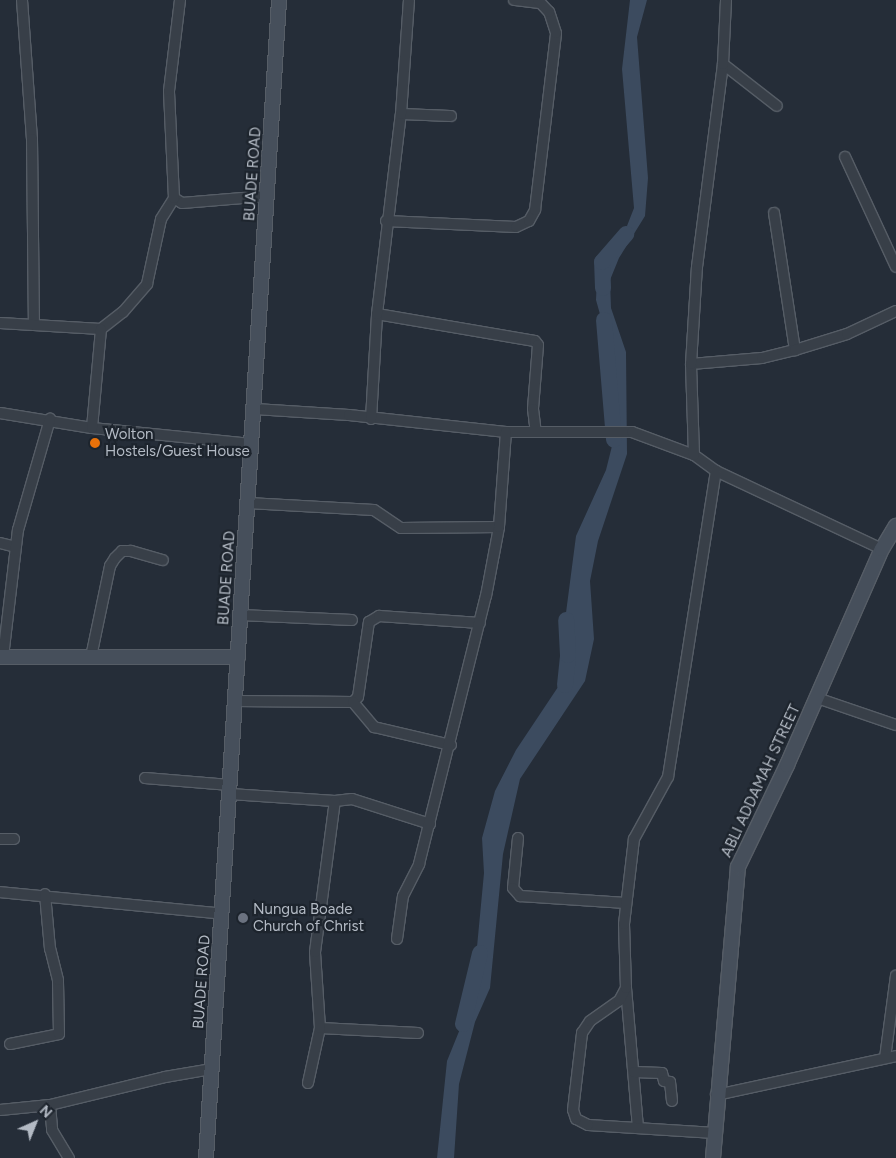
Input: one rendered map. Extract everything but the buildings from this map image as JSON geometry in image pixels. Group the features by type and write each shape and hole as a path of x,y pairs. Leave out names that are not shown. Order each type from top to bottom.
{"street":[{"path":"22,0 32,139 34,325"},
{"path":"0,323 101,329 123,312 147,284 161,219 174,198 169,91 180,0"},
{"name":"BUADE ROAD","path":"206,1158 223,914 240,615 255,409 279,0"},
{"path":"372,419 377,314 386,221 401,114 408,0"},
{"path":"386,221 516,227 529,221 534,210 556,32 548,12 538,1 514,0"},
{"path":"694,455 691,364 697,267 723,64 726,0"},
{"path":"723,64 777,106"},
{"path":"401,114 451,116"},
{"path":"845,157 896,267"},
{"path":"174,198 182,203 267,196"},
{"path":"774,213 796,350"},
{"path":"691,364 762,358 796,350 847,334 896,311"},
{"path":"377,314 535,341 538,345 533,409 536,432"},
{"path":"92,428 101,329"},
{"path":"255,409 506,432 632,432 694,455 716,471 882,548"},
{"path":"0,414 50,419 92,428 252,444"},
{"path":"50,419 16,547 2,657 238,657"},
{"path":"397,939 406,888 419,864 451,745 480,623 499,527 506,432"},
{"path":"638,1127 626,988 626,903 634,838 668,777 716,471"},
{"path":"248,503 374,510 401,528 499,527"},
{"name":"ABLI ADDAMAH STREET","path":"713,1158 716,1096 738,867 817,698 882,548 896,526"},
{"path":"0,543 16,547"},
{"path":"91,657 110,566 122,551 131,550 163,560"},
{"path":"240,615 352,620"},
{"path":"235,702 353,702 358,698 370,622 373,618 383,616 480,623"},
{"path":"817,698 896,725"},
{"path":"353,702 374,727 451,745"},
{"path":"145,778 335,801 352,799 430,824"},
{"path":"308,1083 320,1028 315,952 335,801"},
{"path":"518,838 512,888 520,896 626,903"},
{"path":"0,839 14,839"},
{"path":"0,892 45,894 223,914"},
{"path":"10,1044 59,1034 58,980 50,949 45,894"},
{"path":"885,1058 896,976"},
{"path":"626,988 619,1000 590,1021 582,1033 573,1110 576,1119 588,1125 715,1133"},
{"path":"320,1028 418,1033"},
{"path":"716,1096 896,1056"},
{"path":"0,1110 50,1105 165,1077 212,1069"},
{"path":"634,1072 662,1073 664,1080 670,1082 672,1101"},
{"path":"50,1105 52,1130 69,1158"}],"water":[{"path":"630,0 647,0 637,37 648,178 645,216 619,258 610,280 611,308 626,352 627,454 598,541 590,581 594,639 585,681 520,779 503,854 490,988 475,1022 459,1084 454,1158 437,1158 447,1061 477,987 475,968 484,873 482,838 495,791 516,750 562,681 571,655 564,628 576,536 606,470 612,446 615,368 596,300 597,276 625,231 634,208 622,69"}],"waterway":[{"path":"603,288 602,262 626,234"},
{"path":"604,320 614,440"},
{"path":"565,685 568,655 566,620"},
{"path":"463,1024 480,953"}],"place":[{"name":"Wolton Hostels/Guest House","path":"95,443"},
{"name":"Nungua Boade Church of Christ","path":"243,918"}]}
